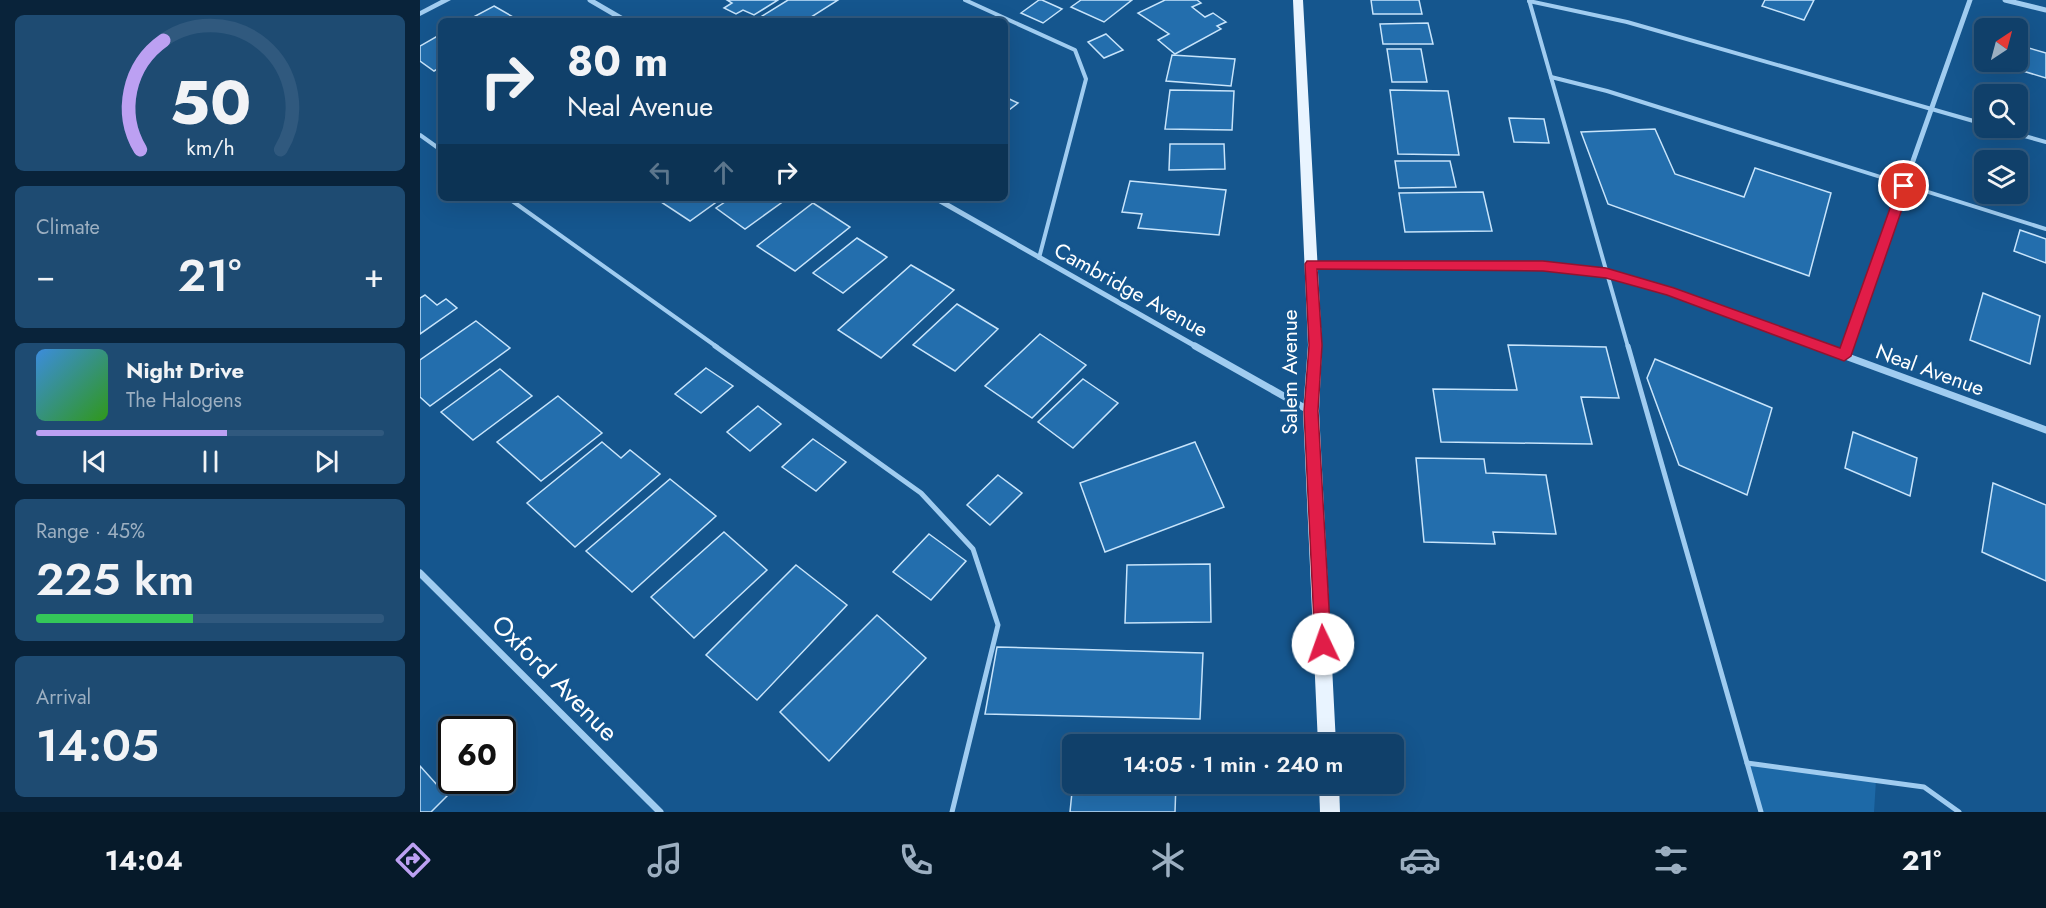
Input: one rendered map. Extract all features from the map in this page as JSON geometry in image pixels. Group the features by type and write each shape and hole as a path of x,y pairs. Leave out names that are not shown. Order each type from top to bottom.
{"main road":[{"name":"Salem Avenue","path":"1298,0 1315,345 1311,411 1327,734"},
{"path":"1329,794 1330,812"}],"street":[{"path":"420,14 447,0"},
{"path":"590,0 621,18"},
{"path":"1844,356 1970,0"},
{"path":"2005,0 2046,10"},
{"name":"Cambridge Avenue","path":"940,201 1311,411"},
{"name":"Neal Avenue","path":"1311,264 1543,266 1606,273 1670,291 2046,430"},
{"name":"Oxford Avenue","path":"420,573 660,812"}],"lane":[{"path":"965,0 1005,18"},
{"path":"1761,812 1529,1 1627,22 1974,121"},
{"path":"1008,20 1075,50 1086,79 1039,258"},
{"path":"1551,77 1618,95 2046,229"},
{"path":"420,135 438,148"},
{"path":"2028,137 2046,142"},
{"path":"512,201 921,493 973,549 998,625 952,812"},
{"path":"1747,763 1924,787 1959,812"}],"shaded area":[{"path":"1747,763 1876,780 1874,812 1761,812"}],"building":[{"path":"727,0 778,0 754,15 743,10 736,14 724,8 732,3"},
{"path":"788,0 838,0 810,18 759,18"},
{"path":"1039,0 1062,9 1043,23 1021,13"},
{"path":"1081,0 1132,0 1104,22 1071,7"},
{"path":"1165,0 1197,0 1201,3 1192,7 1205,17 1213,13 1226,22 1217,26 1221,29 1175,54 1158,40 1169,34 1138,13"},
{"path":"1371,0 1419,0 1422,14 1373,14"},
{"path":"1765,0 1814,0 1804,20 1762,6"},
{"path":"494,6 515,18 472,18"},
{"path":"1428,23 1433,44 1383,44 1380,24"},
{"path":"1106,34 1123,50 1104,58 1088,42"},
{"path":"438,36 438,69 434,71 420,61 420,46"},
{"path":"2028,48 2046,53 2046,78 2026,72 2028,72"},
{"path":"1387,49 1421,49 1427,82 1392,82"},
{"path":"1172,55 1235,59 1231,86 1166,81"},
{"path":"1170,90 1234,91 1232,130 1165,129"},
{"path":"1390,90 1448,91 1459,155 1398,154"},
{"path":"1008,98 1018,103 1008,111"},
{"path":"1509,118 1544,119 1549,143 1514,142"},
{"path":"1655,129 1675,174 1744,197 1755,168 1831,193 1809,276 1608,204 1581,132"},
{"path":"1170,144 1224,144 1225,169 1169,170"},
{"path":"1395,161 1450,161 1456,187 1399,188"},
{"path":"1130,181 1226,190 1219,235 1138,228 1142,214 1122,212"},
{"path":"1483,192 1492,231 1405,232 1399,193"},
{"path":"660,201 718,201 690,221"},
{"path":"726,201 784,201 745,229 716,208"},
{"path":"813,203 850,227 795,271 757,246"},
{"path":"2020,230 2046,239 2046,263 2014,251"},
{"path":"857,238 887,257 843,293 813,273"},
{"path":"911,265 954,290 881,358 838,330"},
{"path":"1983,293 2040,316 2030,364 1970,340"},
{"path":"425,295 437,305 446,299 457,308 420,334 420,298"},
{"path":"957,304 998,329 955,371 913,345"},
{"path":"476,321 510,348 430,406 420,397 420,360"},
{"path":"1040,334 1086,365 1032,418 985,386"},
{"path":"1508,345 1606,347 1619,398 1581,397 1592,444 1441,442 1433,389 1517,390"},
{"path":"1655,359 1772,408 1747,495 1679,465 1647,378"},
{"path":"706,368 733,386 701,413 675,394"},
{"path":"500,369 532,396 473,440 441,412"},
{"path":"1083,379 1118,403 1073,448 1038,422"},
{"path":"558,396 602,433 541,481 497,442"},
{"path":"758,406 781,424 750,451 727,432"},
{"path":"1853,432 1917,458 1910,496 1845,468"},
{"path":"813,439 846,462 816,491 782,467"},
{"path":"602,442 621,458 630,450 660,474 575,547 527,503"},
{"path":"1195,442 1224,507 1105,552 1080,483"},
{"path":"1416,458 1484,459 1486,473 1546,475 1556,534 1493,532 1495,544 1424,542"},
{"path":"998,475 1022,493 990,525 967,505"},
{"path":"670,479 716,516 632,592 586,551"},
{"path":"1993,483 2046,505 2046,581 1982,552"},
{"path":"724,532 767,570 694,638 651,597"},
{"path":"929,534 966,561 931,600 893,572"},
{"path":"1210,564 1211,622 1125,623 1127,565"},
{"path":"796,565 847,605 757,700 706,655"},
{"path":"877,615 926,658 829,761 780,712"},
{"path":"997,647 1203,653 1200,719 985,714"},
{"path":"420,766 438,786 438,794 447,796 431,812 420,812"},
{"path":"1072,794 1176,794 1175,812 1070,812"}],"route":[{"path":"1323,644 1311,411 1315,345 1311,264 1543,266 1606,273 1670,291 1844,356 1904,186"}]}
